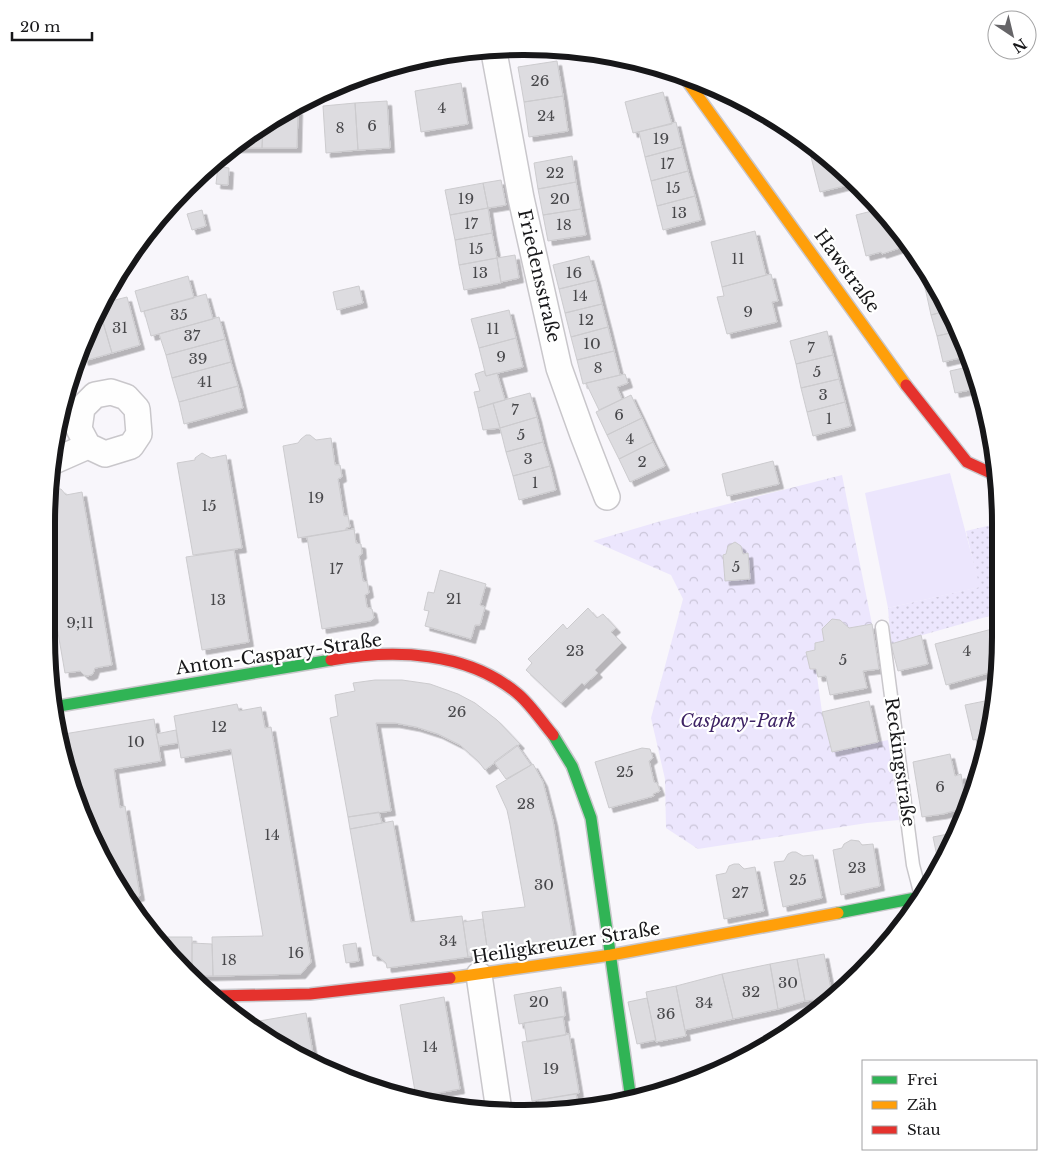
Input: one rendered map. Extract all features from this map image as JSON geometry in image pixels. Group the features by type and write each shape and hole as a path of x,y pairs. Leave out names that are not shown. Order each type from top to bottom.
{"street":[{"name":"Friedensstraße","path":"495,56 521,198 559,368 608,497"},
{"name":"Hawstraße","path":"691,86 913,394 968,462 989,471"},
{"path":"60,459 88,446"},
{"name":"Anton-Caspary-Straße","path":"60,706 343,658 394,654 445,659 475,668 498,680 519,695 558,740 572,766 591,818 630,1093"},
{"name":"Heiligkreuzer Straße","path":"224,997 310,994 478,975 611,955 912,899"},
{"path":"478,975 498,1104"}],"lane":[{"name":"Reckingstraße","path":"882,627 913,865 919,888"}],"green space":[{"path":"950,473 980,587 888,608 865,493"},
{"name":"Caspary-Park","path":"842,475 872,624 849,628 840,620 832,619 822,629 824,641 815,643 815,650 806,652 810,669 816,669 822,712 832,752 888,740 899,820 867,823 698,849 666,828 665,779 651,718 683,599 671,575 593,541 661,521"},
{"path":"992,525 992,615 891,644 888,608 979,587 966,531"}],"building":[{"path":"557,61 563,96 524,102 518,67"},
{"path":"461,83 468,124 421,132 415,91"},
{"path":"663,92 672,124 633,133 625,102"},
{"path":"563,96 568,131 529,137 524,102"},
{"path":"387,101 390,148 358,150 355,103"},
{"path":"355,103 358,150 326,153 323,106"},
{"path":"298,113 297,148 262,148 263,134"},
{"path":"676,122 682,147 645,157 639,132"},
{"path":"263,134 262,148 244,148"},
{"path":"682,147 688,171 651,181 645,157"},
{"path":"572,156 576,182 538,189 534,163"},
{"path":"814,156 847,185 820,192 811,157"},
{"path":"221,166 229,168 228,185 216,184 218,169"},
{"path":"688,171 695,196 657,206 651,181"},
{"path":"501,180 506,205 488,208 483,183"},
{"path":"576,182 581,209 543,215 538,189"},
{"path":"483,183 488,208 450,215 445,190"},
{"path":"695,196 701,220 663,230 657,206"},
{"path":"488,208 492,233 455,240 450,215"},
{"path":"581,209 586,235 548,241 543,215"},
{"path":"202,210 206,226 192,230 187,214"},
{"path":"872,211 902,247 882,254 881,252 866,256 856,215"},
{"path":"755,231 766,275 722,287 711,242"},
{"path":"492,233 497,258 459,265 455,240"},
{"path":"515,255 519,278 501,282 497,258"},
{"path":"589,256 596,280 559,289 553,265"},
{"path":"497,258 501,283 464,290 459,265"},
{"path":"771,274 778,301 772,302 777,322 727,334 717,297 724,296 722,287"},
{"path":"188,276 194,298 141,312 135,291"},
{"path":"922,278 930,291 926,292"},
{"path":"596,280 602,304 565,313 559,289"},
{"path":"359,286 363,303 337,310 333,292"},
{"path":"930,291 942,312 931,315 926,292"},
{"path":"206,294 213,319 151,336 144,311"},
{"path":"127,297 140,345 112,353 102,319 111,301"},
{"path":"602,304 608,327 571,337 565,313"},
{"path":"509,310 516,338 479,348 471,319"},
{"path":"942,312 951,333 937,336 931,315"},
{"path":"219,317 225,339 166,355 159,334"},
{"path":"102,319 112,353 85,361"},
{"path":"608,327 614,351 577,360 571,337"},
{"path":"827,331 833,355 796,364 790,341"},
{"path":"951,333 961,358 943,362 937,336"},
{"path":"516,338 523,367 486,376 479,348"},
{"path":"225,339 231,362 172,378 166,355"},
{"path":"614,351 620,375 583,384 577,360"},
{"path":"833,355 839,379 801,388 796,364"},
{"path":"231,362 238,386 179,402 172,378"},
{"path":"965,368 972,390 955,393 950,371"},
{"path":"484,371 486,376 497,373 505,400 478,408 474,392 480,391 475,374"},
{"path":"625,374 628,383 617,387 622,399 599,410 586,383"},
{"path":"839,379 845,402 807,412 801,388"},
{"path":"238,386 243,408 184,424 179,402"},
{"path":"530,393 537,417 500,428 493,403"},
{"path":"631,395 642,418 607,435 596,412"},
{"path":"845,402 851,426 813,436 807,412"},
{"path":"493,403 500,428 483,430 478,408"},
{"path":"537,417 543,442 506,452 500,428"},
{"path":"642,418 653,442 619,459 607,435"},
{"path":"306,435 310,435 316,440 331,438 335,465 340,465 342,477 338,479 344,516 348,516 350,527 346,528 346,530 298,538 283,446 298,443"},
{"path":"543,442 550,466 513,476 506,452"},
{"path":"653,442 665,466 630,482 619,459"},
{"path":"202,453 211,458 226,455 242,548 193,555 177,463 195,460"},
{"path":"773,461 779,484 727,496 722,474"},
{"path":"550,466 556,490 519,500 513,476"},
{"path":"56,489 61,489 66,495 82,492 112,665 95,668 93,674 88,676 80,671 65,673 55,616"},
{"path":"354,529 356,543 361,544 362,554 359,556 363,581 367,582 369,593 365,595 367,607 372,609 374,618 370,621 322,629 307,537"},
{"path":"735,542 741,546 743,554 748,553 750,579 725,581 723,555 726,554 728,546"},
{"path":"234,550 249,642 202,650 186,557"},
{"path":"440,570 486,584 480,605 485,607 480,625 475,625 471,639 425,626 429,611 424,610 428,592 434,593"},
{"path":"588,608 597,618 603,614 616,628 611,632 622,643 595,670 598,673 584,685 582,683 561,703 526,670 532,663 528,659 563,624 567,629"},
{"path":"832,619 840,620 849,628 872,624 879,669 863,671 867,688 830,695 826,676 818,677 816,669 810,669 806,652 815,650 815,643 824,641 822,629"},
{"path":"992,629 990,672 946,685 935,644"},
{"path":"921,635 928,664 898,671 891,644"},
{"path":"375,680 402,680 430,684 458,694 475,703 497,720 520,744 485,770 460,745 438,734 395,723 376,723 391,811 348,817 330,718 338,716 335,695 355,691 353,683"},
{"path":"988,700 981,738 973,740 965,705"},
{"path":"869,701 878,742 832,752 822,712"},
{"path":"237,704 239,711 261,707 265,728 271,727 311,962 301,974 213,976 212,937 263,936 231,749 181,758 174,716"},
{"path":"154,719 161,761 114,769 120,808 125,806 140,896 135,899 103,844 91,816 80,787 65,734"},
{"path":"176,730 178,743 159,746 156,734"},
{"path":"517,745 531,765 506,779 494,762"},
{"path":"642,748 650,749 653,758 649,761 654,782 657,783 660,791 653,794 654,796 609,808 595,762"},
{"path":"950,754 955,776 961,774 964,794 958,809 922,817 913,762"},
{"path":"533,764 543,782 553,821 573,940 488,954 482,912 525,907 507,810 496,786"},
{"path":"379,812 382,823 350,829 348,817"},
{"path":"393,821 411,922 462,916 468,957 387,968 386,963 378,956 373,956 350,829"},
{"path":"948,834 937,857 933,837"},
{"path":"851,840 859,841 862,845 873,844 880,886 841,895 833,850 842,848 844,844"},
{"path":"792,852 803,856 813,855 822,898 783,907 774,862 784,861 788,854"},
{"path":"739,864 744,869 755,867 764,911 724,919 716,875 726,873 729,866"},
{"path":"483,919 488,954 468,957 463,922"},
{"path":"164,937 192,937 192,968"},
{"path":"192,943 212,944 213,976 201,976 192,968"},
{"path":"356,943 359,961 346,963 343,945"},
{"path":"824,954 831,990 814,1004 813,1000 805,1001 797,959"},
{"path":"797,959 805,1001 778,1009 770,964"},
{"path":"770,964 778,1009 733,1019 722,974"},
{"path":"722,974 733,1019 685,1030 676,986"},
{"path":"676,986 686,1036 656,1042 646,992"},
{"path":"561,987 565,1016 519,1024 514,995"},
{"path":"444,997 460,1089 427,1095 415,1092 400,1005"},
{"path":"647,998 656,1040 637,1044 628,1002"},
{"path":"306,1013 313,1056 263,1026 259,1021"},
{"path":"563,1017 566,1035 527,1042 524,1023"},
{"path":"569,1034 579,1093 532,1101 522,1042"},
{"path":"576,1094 578,1102 538,1105 538,1100"}],"traffic: fast":[{"path":"60,706 331,660"},
{"path":"553,735 572,766 591,818 630,1093"},
{"path":"838,913 912,899"}],"traffic: slow":[{"path":"691,86 906,385"},
{"path":"450,978 611,955 838,913"}],"traffic: jam":[{"path":"906,385 967,462 989,472"},
{"path":"331,660 380,655 404,655 453,661 476,669 498,680 518,694 532,708 553,735"},
{"path":"223,996 310,994 450,978"}]}
